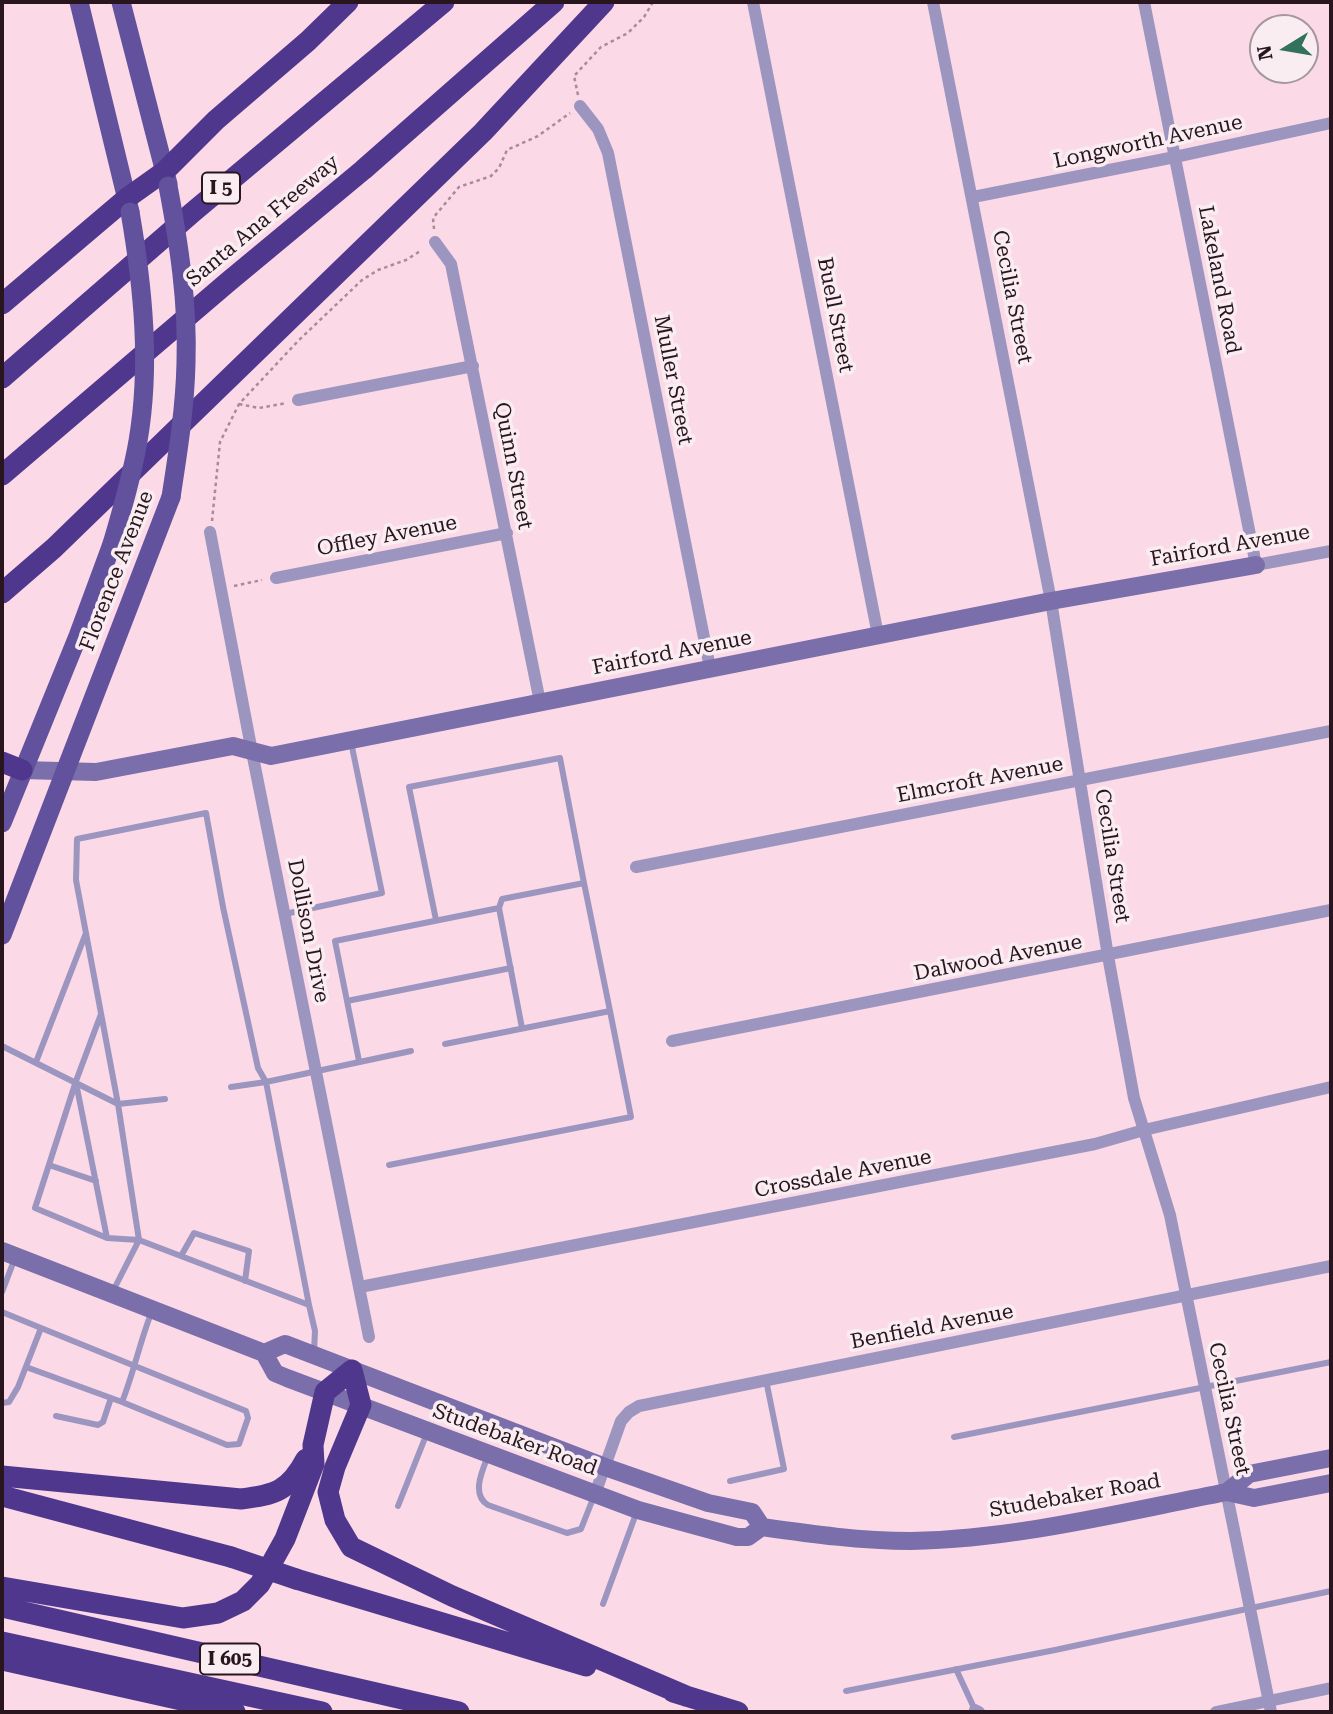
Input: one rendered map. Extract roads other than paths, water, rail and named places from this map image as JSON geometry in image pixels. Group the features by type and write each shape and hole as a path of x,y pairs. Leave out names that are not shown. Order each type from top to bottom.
{"highway":[{"path":"2,304 166,178 216,120 299,49 348,2"},
{"name":"I 5","path":"2,378 193,212 444,2"},
{"name":"Santa Ana Freeway","path":"2,475 363,170 554,2"},
{"path":"2,593 54,548 474,141 604,2"},
{"path":"2,762 22,770"},
{"path":"2,1476 241,1499 270,1496 295,1479 313,1445 325,1392 352,1370 360,1405 328,1492 335,1520 351,1548 452,1596 687,1696"},
{"path":"2,1587 183,1618 218,1613 243,1601 260,1584 285,1539 314,1464 313,1445"},
{"path":"2,1496 231,1557 738,1712"},
{"name":"I 605","path":"2,1607 458,1712"},
{"path":"2,1642 322,1712"},
{"name":"I 605","path":"2,1660 235,1712"},
{"path":"2,1665 37,1668"}],"main road":[{"name":"Florence Avenue","path":"2,823 78,636 112,544 134,465 138,438 143,372 143,300 128,205 79,2"},
{"name":"Florence Avenue","path":"2,935 171,497 183,418 187,360 182,270 166,178 121,2"},
{"name":"Fairford Avenue","path":"22,770 96,772 233,747 271,756 1051,601 1256,565"},
{"name":"Studebaker Road","path":"9,1254 264,1353 275,1373 638,1510 737,1537 748,1537 762,1527 870,1539 911,1541 966,1537 1027,1530 1227,1492 1254,1498 1331,1483"},
{"name":"Studebaker Road","path":"264,1353 285,1344 605,1467 708,1503 752,1512 762,1527"},
{"name":"Studebaker Road","path":"1227,1492 1249,1474 1331,1458"}],"street":[{"name":"Buell Street","path":"754,2 878,635"},
{"name":"Cecilia Street","path":"933,2 1051,601 1108,956 1134,1098 1170,1215 1270,1706"},
{"name":"Lakeland Road","path":"1144,2 1256,565"},
{"name":"Muller Street","path":"580,106 598,129 608,153 710,668"},
{"name":"Longworth Avenue","path":"973,197 1331,123"},
{"name":"Quinn Street","path":"435,242 451,264 540,702"},
{"path":"298,400 473,366"},
{"name":"Dollison Drive","path":"211,532 369,1337"},
{"name":"Offley Avenue","path":"276,578 507,533"},
{"name":"Fairford Avenue","path":"1256,565 1331,551"},
{"name":"Elmcroft Avenue","path":"636,867 1331,731"},
{"name":"Dalwood Avenue","path":"672,1041 1331,910"},
{"name":"Crossdale Avenue","path":"360,1287 1095,1144 1144,1130 1331,1087"},
{"name":"Benfield Avenue","path":"595,1494 621,1421 639,1406 1331,1266"},
{"path":"1216,1712 1270,1706 1331,1688"}],"lane":[{"path":"285,914 382,893 351,740"},
{"path":"389,1166 631,1117 560,758 409,787 436,920"},
{"path":"111,1293 139,1240 118,1104 76,880 77,839 206,813 258,1068 266,1082 315,1331 314,1355"},
{"path":"523,1028 499,908 502,899 584,883"},
{"path":"359,1061 335,941 499,908"},
{"path":"36,1062 86,932"},
{"path":"347,1001 511,968"},
{"path":"445,1044 610,1011"},
{"path":"101,1013 35,1208 107,1238 139,1240 309,1305"},
{"path":"2,1046 118,1104 165,1099"},
{"path":"230,1087 266,1082 411,1051"},
{"path":"76,1081 107,1238"},
{"path":"49,1165 96,1181"},
{"path":"181,1256 194,1233 249,1251 245,1281"},
{"path":"2,1292 9,1254"},
{"path":"122,1402 136,1366 140,1342 153,1310"},
{"path":"2,1312 246,1411 248,1418 239,1444 226,1445 122,1402 26,1367"},
{"path":"2,1404 9,1402 13,1395 41,1328"},
{"path":"954,1437 1331,1362"},
{"path":"730,1480 784,1469 766,1380"},
{"path":"56,1416 98,1425 103,1422 111,1398"},
{"path":"398,1506 427,1432"},
{"path":"489,1455 480,1476 479,1488 480,1497 488,1505 567,1533 581,1529 595,1494"},
{"path":"603,1604 638,1510"},
{"path":"846,1691 1331,1591"},
{"path":"956,1669 977,1711"}]}
